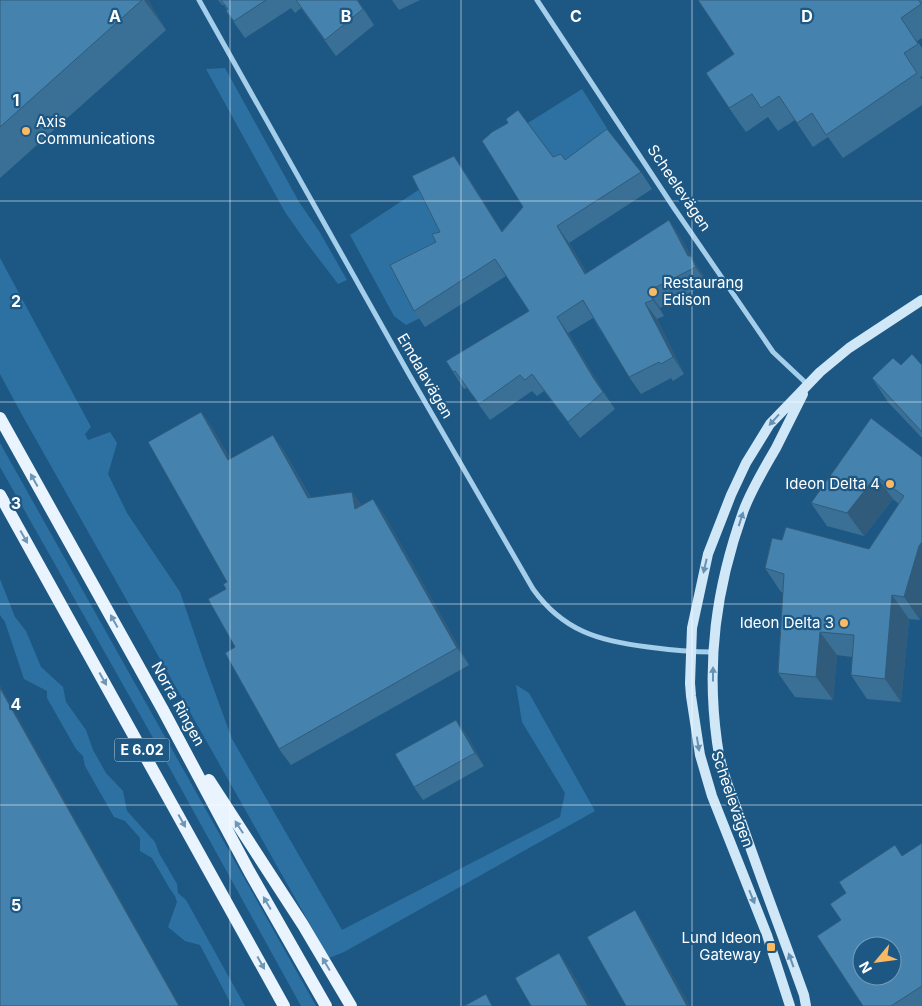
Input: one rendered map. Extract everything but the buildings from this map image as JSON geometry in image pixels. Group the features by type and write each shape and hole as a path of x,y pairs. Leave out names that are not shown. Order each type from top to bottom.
{"main road":[{"name":"Norra Ringen","path":"0,418 163,710 249,871 326,1006"},
{"name":"E 6.02","path":"0,494 284,1006"},
{"path":"163,710 303,924 351,1006"}],"street":[{"name":"Emdalavägen","path":"199,0 410,376 541,601 572,627 593,637 630,645 690,652 714,652"},
{"name":"Scheelevägen","path":"537,0 669,200 773,352 807,384"},
{"name":"Scheelevägen","path":"790,1006 767,935 712,796 700,755 691,696 690,652 692,628 708,554 731,495 746,463 770,424 807,384 849,348 922,300"},
{"name":"Scheelevägen","path":"806,1006 804,995 721,762 717,743 713,696 715,624 731,549 744,510 807,384"}],"shaded area":[{"path":"225,68 299,202 319,231 347,280 338,284 285,212 206,69"},
{"path":"582,89 610,133 586,149 565,174 529,127 528,123"},
{"path":"420,189 451,248 420,318 406,325 394,316 350,235"},
{"path":"0,258 91,427 85,434 88,440 110,432 117,443 108,474 127,513 180,592 232,739 342,930 560,817 565,793 522,722 516,685 529,693 595,811 344,952 329,958 0,374"},
{"path":"0,443 316,1006 301,1006 152,736 0,467"},
{"path":"0,579 15,617 26,631 41,667 63,687 66,702 86,730 93,750 106,773 123,791 127,811 155,842 159,853 177,884 178,893 186,900 245,1006 232,1006 200,945 185,941 168,927 177,902 175,896 152,858 140,851 140,838 125,821 114,817 85,766 83,756 76,749 47,698 47,691 24,679 5,622 0,615"}],"place":[{"name":"Axis Communications","path":"26,131"},
{"name":"Restaurang Edison","path":"653,292"},
{"name":"Ideon Delta 4","path":"890,484"},
{"name":"Ideon Delta 3","path":"844,623"},
{"name":"Lund Ideon Gateway","path":"771,947"}]}
